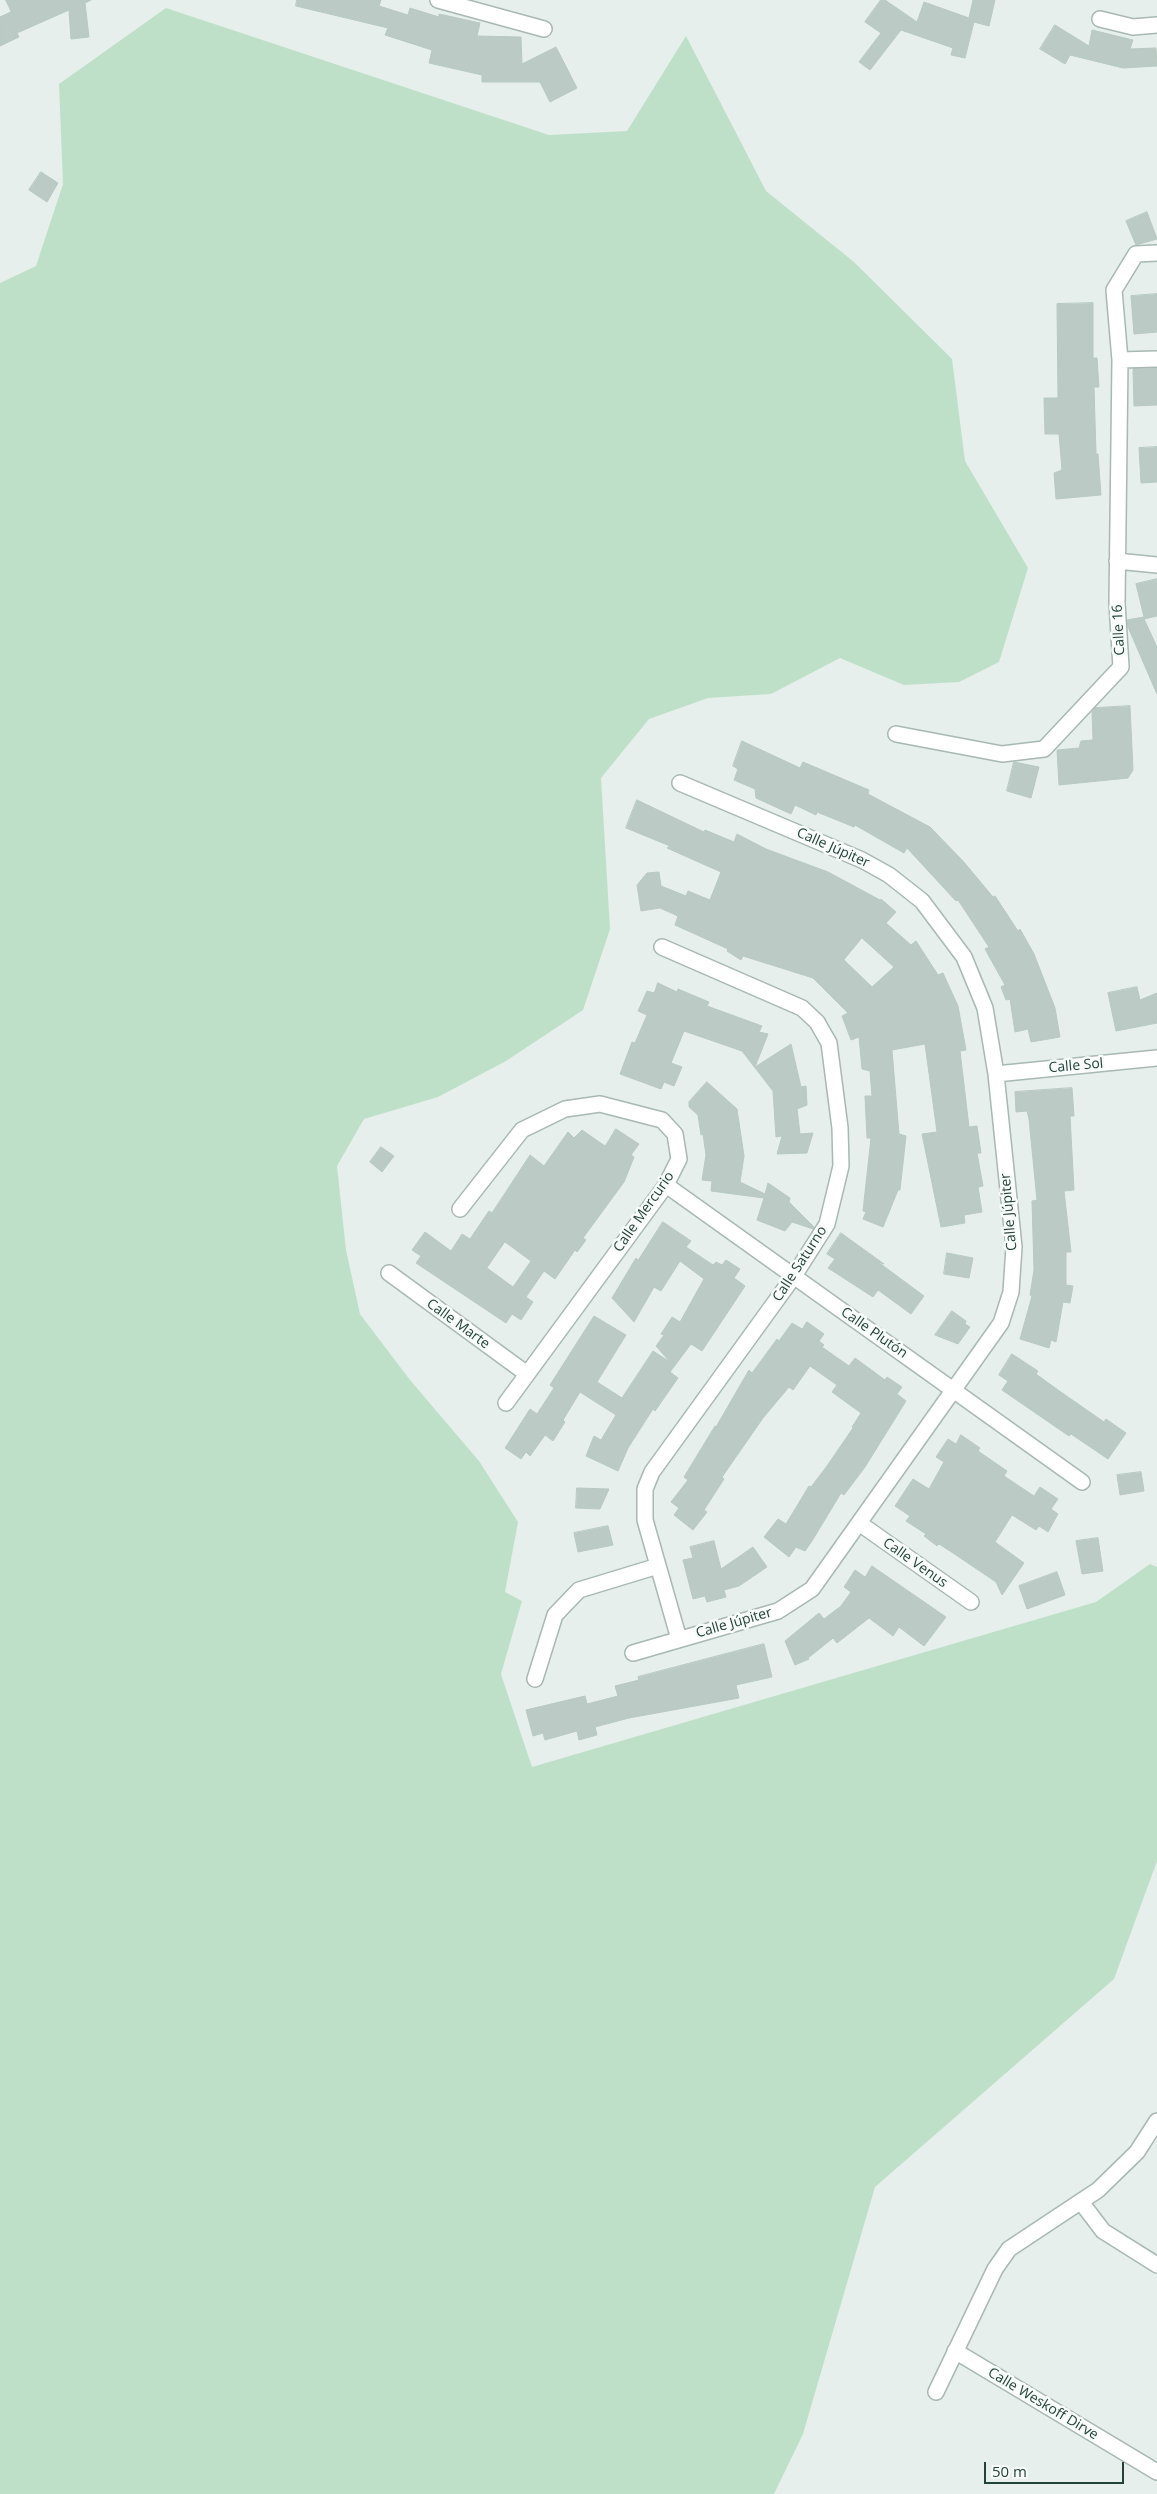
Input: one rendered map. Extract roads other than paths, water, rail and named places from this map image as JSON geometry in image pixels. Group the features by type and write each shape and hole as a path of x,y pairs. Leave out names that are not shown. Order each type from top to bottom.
{"street":[{"path":"439,0 544,29"},
{"path":"1100,19 1133,27 1157,25"},
{"name":"Calle 16","path":"896,734 1002,754 1044,749 1121,667 1117,561 1120,360 1114,290 1136,254 1154,253"},
{"path":"1120,360 1157,359"},
{"path":"1117,561 1157,565"},
{"name":"Calle Júpiter","path":"632,1653 778,1611 812,1589 1001,1322 1011,1292 1014,1247 996,1074 985,1008 964,957 922,901 889,875 862,860 680,783"},
{"name":"Calle Saturno","path":"662,947 802,1008 818,1022 829,1043 840,1128 841,1166 827,1224 794,1276 652,1472 645,1489 645,1520 679,1639"},
{"name":"Calle Sol","path":"996,1074 1157,1058"},
{"name":"Calle Mercurio","path":"460,1209 522,1130 565,1110 600,1104 662,1120 675,1134 679,1159 666,1185 506,1403"},
{"name":"Calle Plutón","path":"666,1185 1082,1482"},
{"name":"Calle Marte","path":"389,1273 527,1374"},
{"name":"Calle Venus","path":"859,1523 971,1602"},
{"path":"535,1679 555,1616 579,1590 658,1566"},
{"path":"936,2392 995,2269 1009,2249 1081,2202 1119,2171 1137,2152 1157,2121"},
{"path":"1081,2202 1103,2231 1157,2266"},
{"name":"Calle Weskoff Dirve","path":"955,2351 1157,2472"}]}
